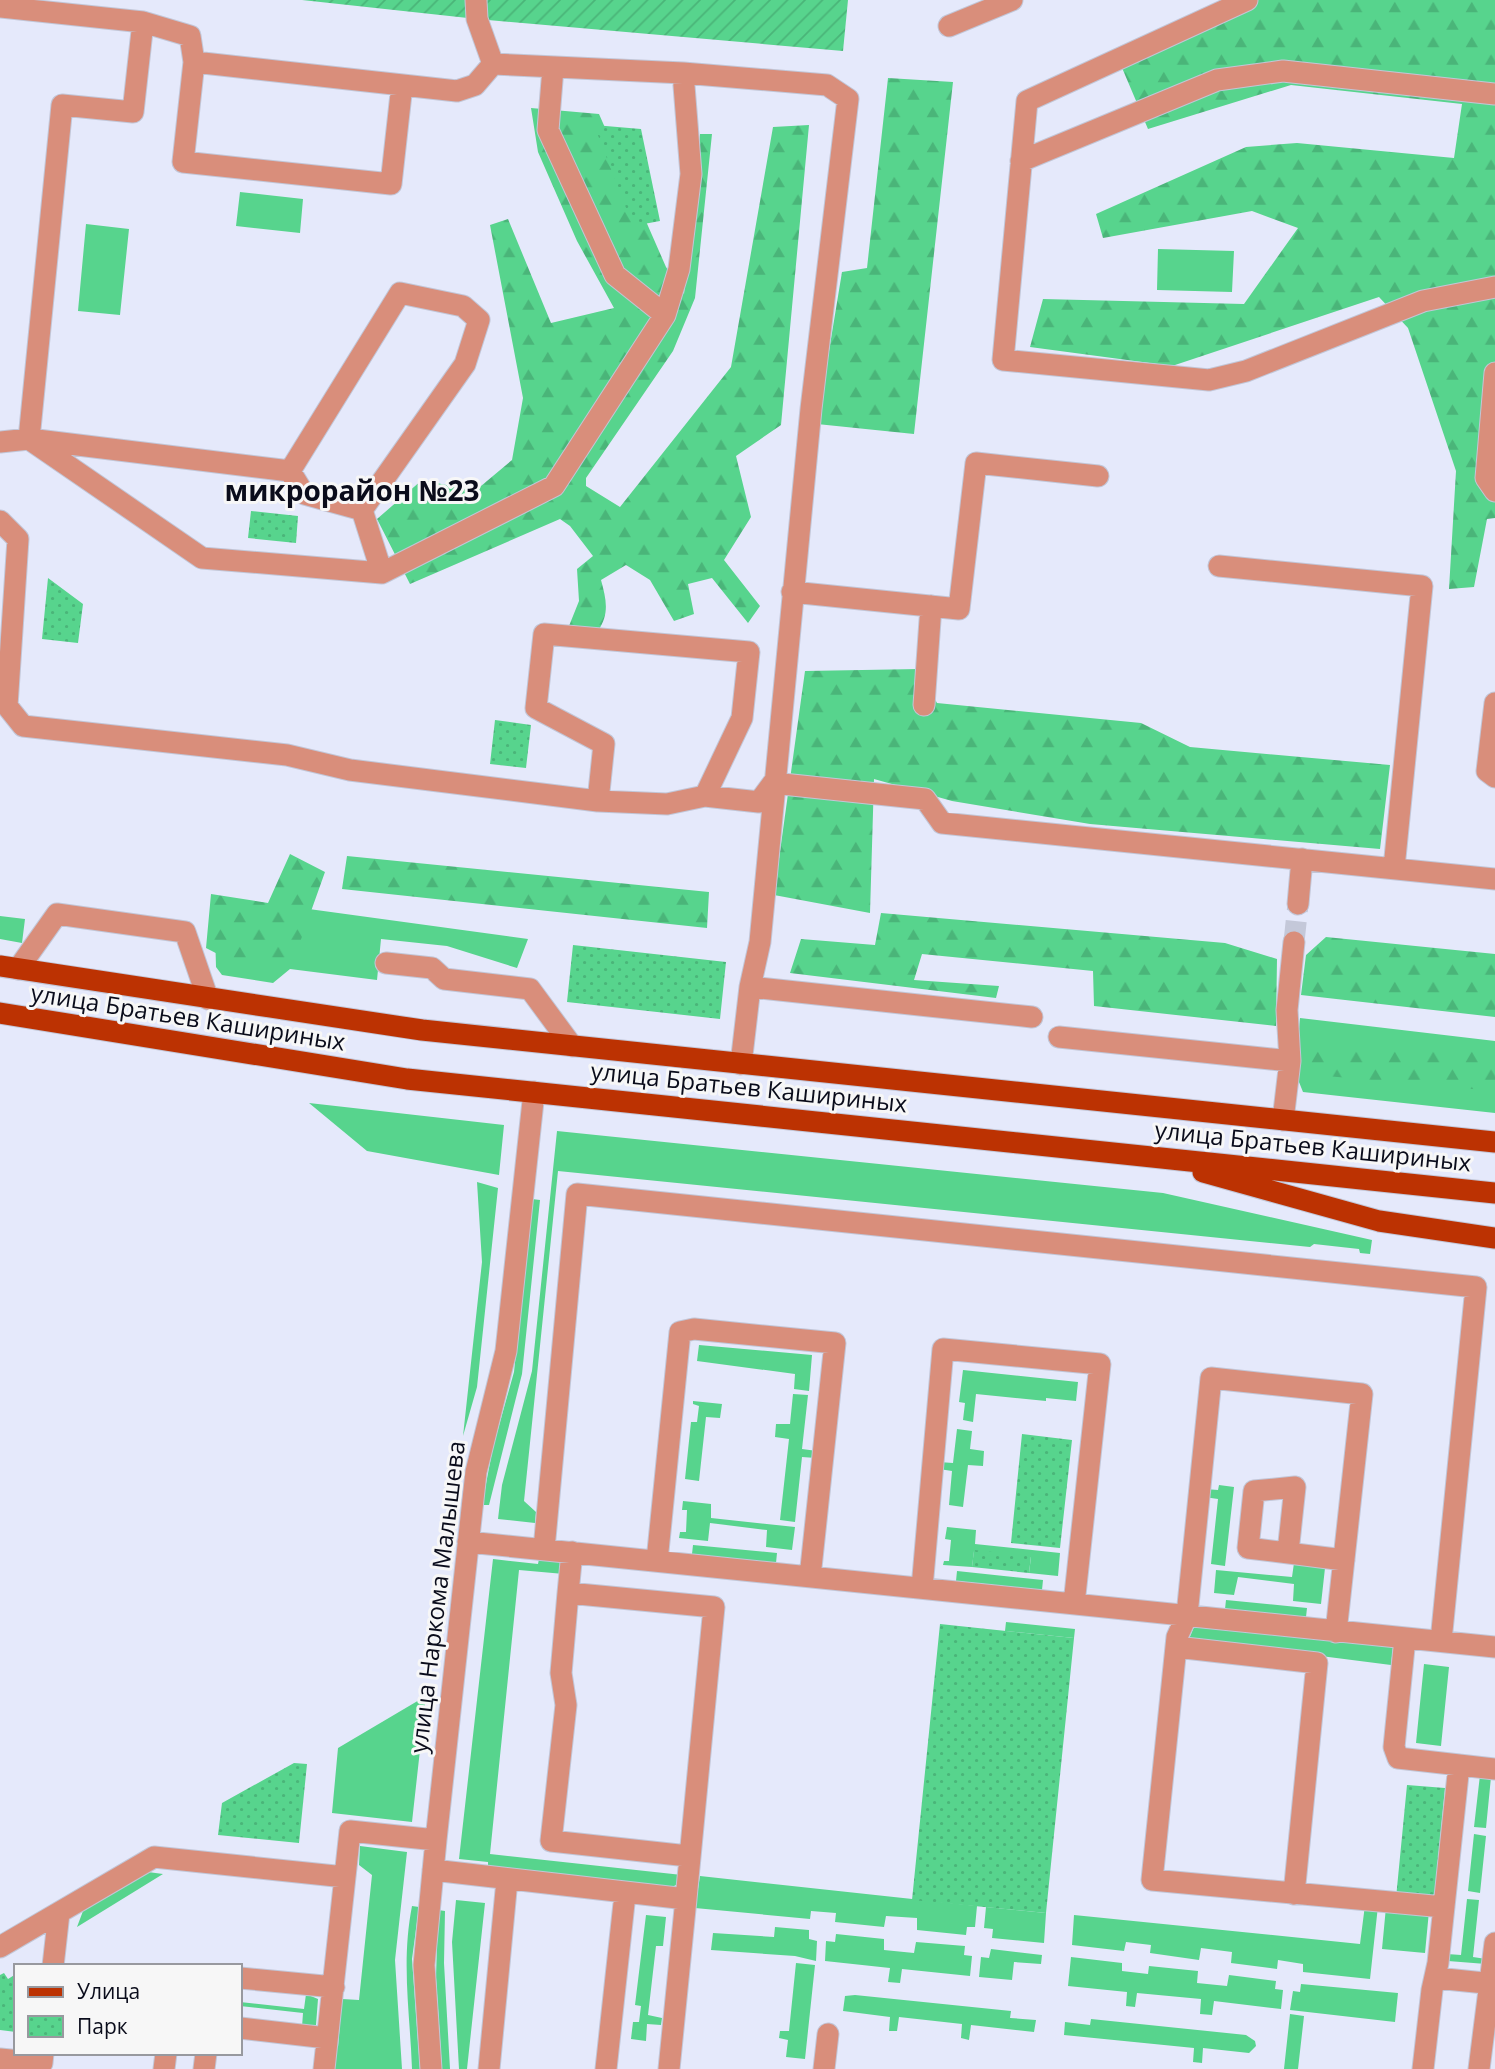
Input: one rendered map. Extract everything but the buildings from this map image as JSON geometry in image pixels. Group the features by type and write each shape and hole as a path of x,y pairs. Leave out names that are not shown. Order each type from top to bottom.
{"main road":[{"name":"улица Братьев Кашириных","path":"9,967 408,1028 1495,1142"},
{"name":"улица Братьев Кашириных","path":"0,1013 311,1066 1495,1193"},
{"path":"1147,1156 1379,1221 1495,1238"}],"street":[{"path":"476,0 478,25 494,64"},
{"path":"949,26 1012,0"},
{"path":"1247,0 1027,102 1003,360 1209,380 1246,371 1423,301 1495,287"},
{"path":"0,7 143,22 190,36 194,62 183,162 391,184 402,85"},
{"path":"29,439 62,105 133,112 143,22"},
{"path":"194,62 457,91 475,86 494,64"},
{"path":"494,64 683,73 827,85 848,99 792,592 760,942 750,987 741,1064"},
{"path":"553,68 548,130 615,275 665,315"},
{"path":"1021,162 1217,80 1251,75 1283,71 1495,94"},
{"path":"29,439 202,558 382,573 554,486 665,315 680,269 691,174 683,73"},
{"path":"290,471 400,293 463,306 480,320 465,364 362,510"},
{"path":"1495,373 1486,478 1495,491"},
{"path":"0,442 29,439 290,471"},
{"path":"792,592 959,609 976,463 1098,476"},
{"path":"290,471 304,494 362,510"},
{"path":"362,510 382,573"},
{"path":"0,522 18,539 4,706 23,726 287,755 350,770 598,801 667,804 705,796 759,802 774,783"},
{"path":"1219,566 1422,586 1394,868"},
{"path":"924,705 932,606"},
{"path":"598,801 604,744 536,708 544,634 748,653 742,718 705,796"},
{"path":"1495,704 1487,771 1495,777"},
{"path":"774,783 925,799 942,823 1495,879"},
{"path":"1298,904 1302,859"},
{"path":"9,967 57,914 185,932 208,999"},
{"path":"1283,1120 1290,1061 1287,1010 1294,942"},
{"path":"386,962 432,968 443,979 530,989 572,1046"},
{"path":"750,987 1032,1017"},
{"path":"1059,1037 1290,1061"},
{"name":"улица Наркома Малышева","path":"431,2069 424,1965 436,1840 480,1450 506,1351 534,1092"},
{"path":"544,1549 577,1194 1112,1248 1476,1287 1441,1641"},
{"path":"657,1562 680,1332 694,1329 835,1343 810,1577"},
{"path":"922,1588 943,1349 1100,1364 1074,1604"},
{"path":"1336,1632 1362,1394 1211,1378 1186,1615 1176,1647 1152,1880 1444,1907"},
{"path":"468,1542 1495,1647"},
{"path":"572,1552 561,1673 566,1705 551,1841 688,1856"},
{"path":"1288,1552 1344,1560"},
{"path":"568,1592 714,1607 688,1856 670,2069"},
{"path":"1405,1638 1394,1747 1398,1758 1495,1769"},
{"path":"1176,1647 1317,1662 1294,1894"},
{"path":"1423,2069 1436,1978 1459,1765"},
{"path":"324,2069 350,1831 436,1840"},
{"path":"0,1947 154,1857 345,1877"},
{"path":"433,1870 686,1899"},
{"path":"489,2069 507,1880"},
{"path":"606,2069 625,1894"},
{"path":"53,1964 59,1913"},
{"path":"1479,2069 1495,1943"},
{"path":"242,1978 334,1987"},
{"path":"1436,1978 1492,1983"},
{"path":"242,2028 327,2038"},
{"path":"824,2069 828,2034"},
{"path":"0,2059 41,2063 43,2055"}],"green space":[{"path":"302,0 848,0 843,51 477,19"},
{"path":"1238,0 1495,0 1495,518 1487,519 1474,587 1449,589 1456,471 1408,328 1379,297 1172,366 1030,347 1043,299 1244,304 1298,228 1252,211 1103,238 1096,214 1246,147 1297,143 1454,158 1462,104 1291,85 1148,129 1117,56"},
{"path":"888,78 953,82 914,434 817,424 842,272 867,268"},
{"path":"531,108 599,114 666,267 684,294 700,134 712,134 695,298 673,351 586,478 586,486 620,507 731,367 773,127 809,125 781,425 736,456 751,517 724,560 760,606 748,623 712,578 688,584 694,614 674,621 650,580 626,565 601,580 606,612 598,631 569,626 579,601 577,569 593,556 570,526 560,519 410,584 377,519 422,480 475,491 512,460 523,398 490,225 508,219 551,323 614,308 577,241 538,152"},
{"path":"594,125 641,129 660,221 633,226"},
{"path":"240,192 303,199 300,233 236,226"},
{"path":"86,224 129,229 120,315 78,311"},
{"path":"1158,249 1234,251 1232,292 1157,290"},
{"path":"251,511 298,516 296,543 248,538"},
{"path":"48,578 83,604 78,643 42,639"},
{"path":"919,669 937,703 1141,723 1190,747 1390,765 1380,849 1090,824 952,801 874,779 870,913 774,895 805,671"},
{"path":"495,720 531,725 526,768 490,764"},
{"path":"290,854 325,872 294,959 241,966 206,948 211,894 268,903"},
{"path":"347,856 709,892 707,928 342,889"},
{"path":"214,896 528,939 517,968 447,946 381,939 377,980 290,969 273,983 222,975 216,967"},
{"path":"881,913 1225,943 1277,959 1276,1026 1094,1006 1093,971 922,954 914,980 999,986 996,998 790,973 801,939 875,945"},
{"path":"0,916 25,919 22,943 0,939"},
{"path":"1326,937 1495,954 1495,1017 1301,995 1306,955"},
{"path":"573,945 726,962 720,1019 567,1002"},
{"path":"1300,1018 1495,1041 1495,1113 1303,1092 1295,1072"},
{"path":"1311,1046 1495,1051 1495,1091 1304,1074"},
{"path":"309,1103 504,1125 499,1175 367,1151"},
{"path":"557,1131 1163,1193 1372,1240 1370,1254 1360,1253 1359,1249 1314,1244 1310,1247 558,1171 524,1501 536,1512 535,1523 498,1519 502,1485 532,1371"},
{"path":"477,1182 498,1188 477,1387 463,1436 482,1262"},
{"path":"532,1199 540,1200 522,1374 489,1505 482,1505 493,1447 514,1372"},
{"path":"699,1345 812,1355 809,1391 794,1389 795,1374 697,1361"},
{"path":"963,1370 1078,1382 1076,1401 976,1394 973,1422 963,1420 965,1403 959,1402"},
{"path":"793,1394 808,1395 802,1449 817,1451 816,1458 802,1457 795,1522 780,1520 789,1439 775,1437 776,1424 790,1424"},
{"path":"693,1401 722,1404 720,1418 706,1417 699,1481 685,1479 691,1422 697,1422 699,1406 693,1404"},
{"path":"957,1429 972,1431 970,1449 984,1451 983,1466 968,1465 963,1507 949,1505 952,1471 939,1469 939,1462 953,1463"},
{"path":"1022,1434 1072,1440 1060,1548 1011,1543"},
{"path":"1219,1485 1234,1487 1225,1566 1211,1564 1218,1499 1204,1497 1205,1489 1218,1490"},
{"path":"683,1501 711,1504 711,1518 795,1527 792,1550 766,1547 767,1530 710,1523 708,1541 679,1538 680,1532 686,1532 687,1510 682,1510"},
{"path":"947,1527 976,1530 975,1544 1060,1553 1058,1576 1029,1573 1031,1557 974,1551 972,1567 943,1565 944,1561 949,1561 951,1540 945,1539"},
{"path":"693,1545 777,1553 776,1563 692,1554"},
{"path":"974,1550 1031,1556 1029,1573 972,1567"},
{"path":"493,1559 538,1564 539,1559 565,1561 564,1574 519,1570 490,1854 682,1875 678,1884 672,1887 488,1869 488,1862 459,1859"},
{"path":"1294,1563 1325,1568 1321,1604 1293,1601 1294,1584 1238,1577 1234,1595 1214,1593 1216,1570 1292,1577"},
{"path":"957,1571 1043,1580 1042,1590 956,1581"},
{"path":"1226,1600 1307,1608 1306,1617 1225,1609"},
{"path":"1006,1622 1075,1629 1074,1638 1005,1631"},
{"path":"940,1624 1074,1638 1046,1913 912,1900"},
{"path":"1194,1627 1393,1647 1391,1665 1189,1639"},
{"path":"1424,1664 1449,1667 1441,1746 1416,1743"},
{"path":"426,1696 412,1822 332,1813 338,1748"},
{"path":"294,1763 307,1764 299,1843 218,1835 222,1803"},
{"path":"1480,1775 1491,1777 1486,1828 1474,1827"},
{"path":"1407,1785 1445,1788 1434,1902 1396,1898"},
{"path":"1474,1834 1486,1836 1480,1893 1468,1891"},
{"path":"360,1846 407,1852 395,1960 402,2069 330,2069 332,2047 338,2047 342,1999 359,2000 372,1875 359,1865"},
{"path":"148,1872 163,1874 77,1927 83,1911"},
{"path":"700,1876 977,1906 975,1927 967,1927 966,1935 917,1930 917,1918 886,1916 884,1927 835,1922 836,1913 811,1911 810,1919 695,1908"},
{"path":"1467,1899 1479,1900 1473,1957 1486,1959 1486,1964 1448,1961 1447,1954 1461,1955"},
{"path":"456,1900 485,1903 467,2069 459,2069 452,1942"},
{"path":"1365,1905 1378,1906 1370,1979 1303,1972 1303,1964 1278,1960 1277,1969 1231,1963 1232,1952 1201,1948 1199,1960 1150,1953 1151,1945 1126,1942 1124,1951 1072,1945 1074,1915 1360,1944"},
{"path":"412,1906 419,1907 412,1959 420,2069 412,2069 407,1988 407,1947"},
{"path":"986,1907 1046,1913 1044,1943 992,1938 993,1929 984,1928"},
{"path":"1386,1907 1429,1911 1425,1953 1382,1949"},
{"path":"438,1910 445,1911 444,1963 450,2069 442,2069 436,1978"},
{"path":"646,1915 666,1917 663,1946 656,1946 648,2015 662,2018 661,2025 647,2024 646,2041 631,2039 633,2022 639,2022 641,2006 635,2005"},
{"path":"775,1927 809,1930 809,1939 817,1941 816,1961 795,1956 711,1950 713,1933 774,1937"},
{"path":"836,1934 884,1939 884,1950 914,1953 916,1942 965,1946 964,1955 972,1956 970,1976 902,1969 900,1983 888,1982 890,1968 825,1961 826,1941 835,1942"},
{"path":"991,1949 1042,1955 1041,1964 1014,1962 1012,1980 979,1977 981,1957 989,1958"},
{"path":"1071,1957 1122,1963 1122,1971 1148,1974 1149,1966 1198,1971 1197,1983 1227,1986 1229,1975 1276,1981 1275,1989 1283,1990 1281,2009 1214,2001 1212,2015 1200,2014 1201,1999 1137,1993 1135,2007 1126,2006 1127,1992 1068,1986"},
{"path":"796,1963 815,1965 805,2059 786,2057 788,2040 779,2038 780,2031 789,2031"},
{"path":"4,1973 8,1979 14,1975 14,2032 0,2030 0,1975"},
{"path":"1301,1984 1398,1993 1395,2022 1290,2010 1293,1991 1300,1992"},
{"path":"306,1994 318,1999 316,2025 302,2027 303,2013 242,2006 242,2002 304,2009"},
{"path":"845,1996 1011,2011 1010,2018 1036,2020 1034,2032 971,2025 969,2040 961,2038 962,2024 899,2017 897,2031 889,2031 890,2017 843,2011"},
{"path":"1290,2014 1304,2016 1298,2069 1284,2069"},
{"path":"1091,2019 1246,2035 1255,2041 1256,2046 1249,2053 1203,2048 1202,2063 1193,2062 1194,2048 1064,2035 1065,2022 1090,2025"}],"tunnel":[{"path":"1294,942 1298,904"}],"district":[{"name":"микрорайон №23","path":"352,491"}]}
